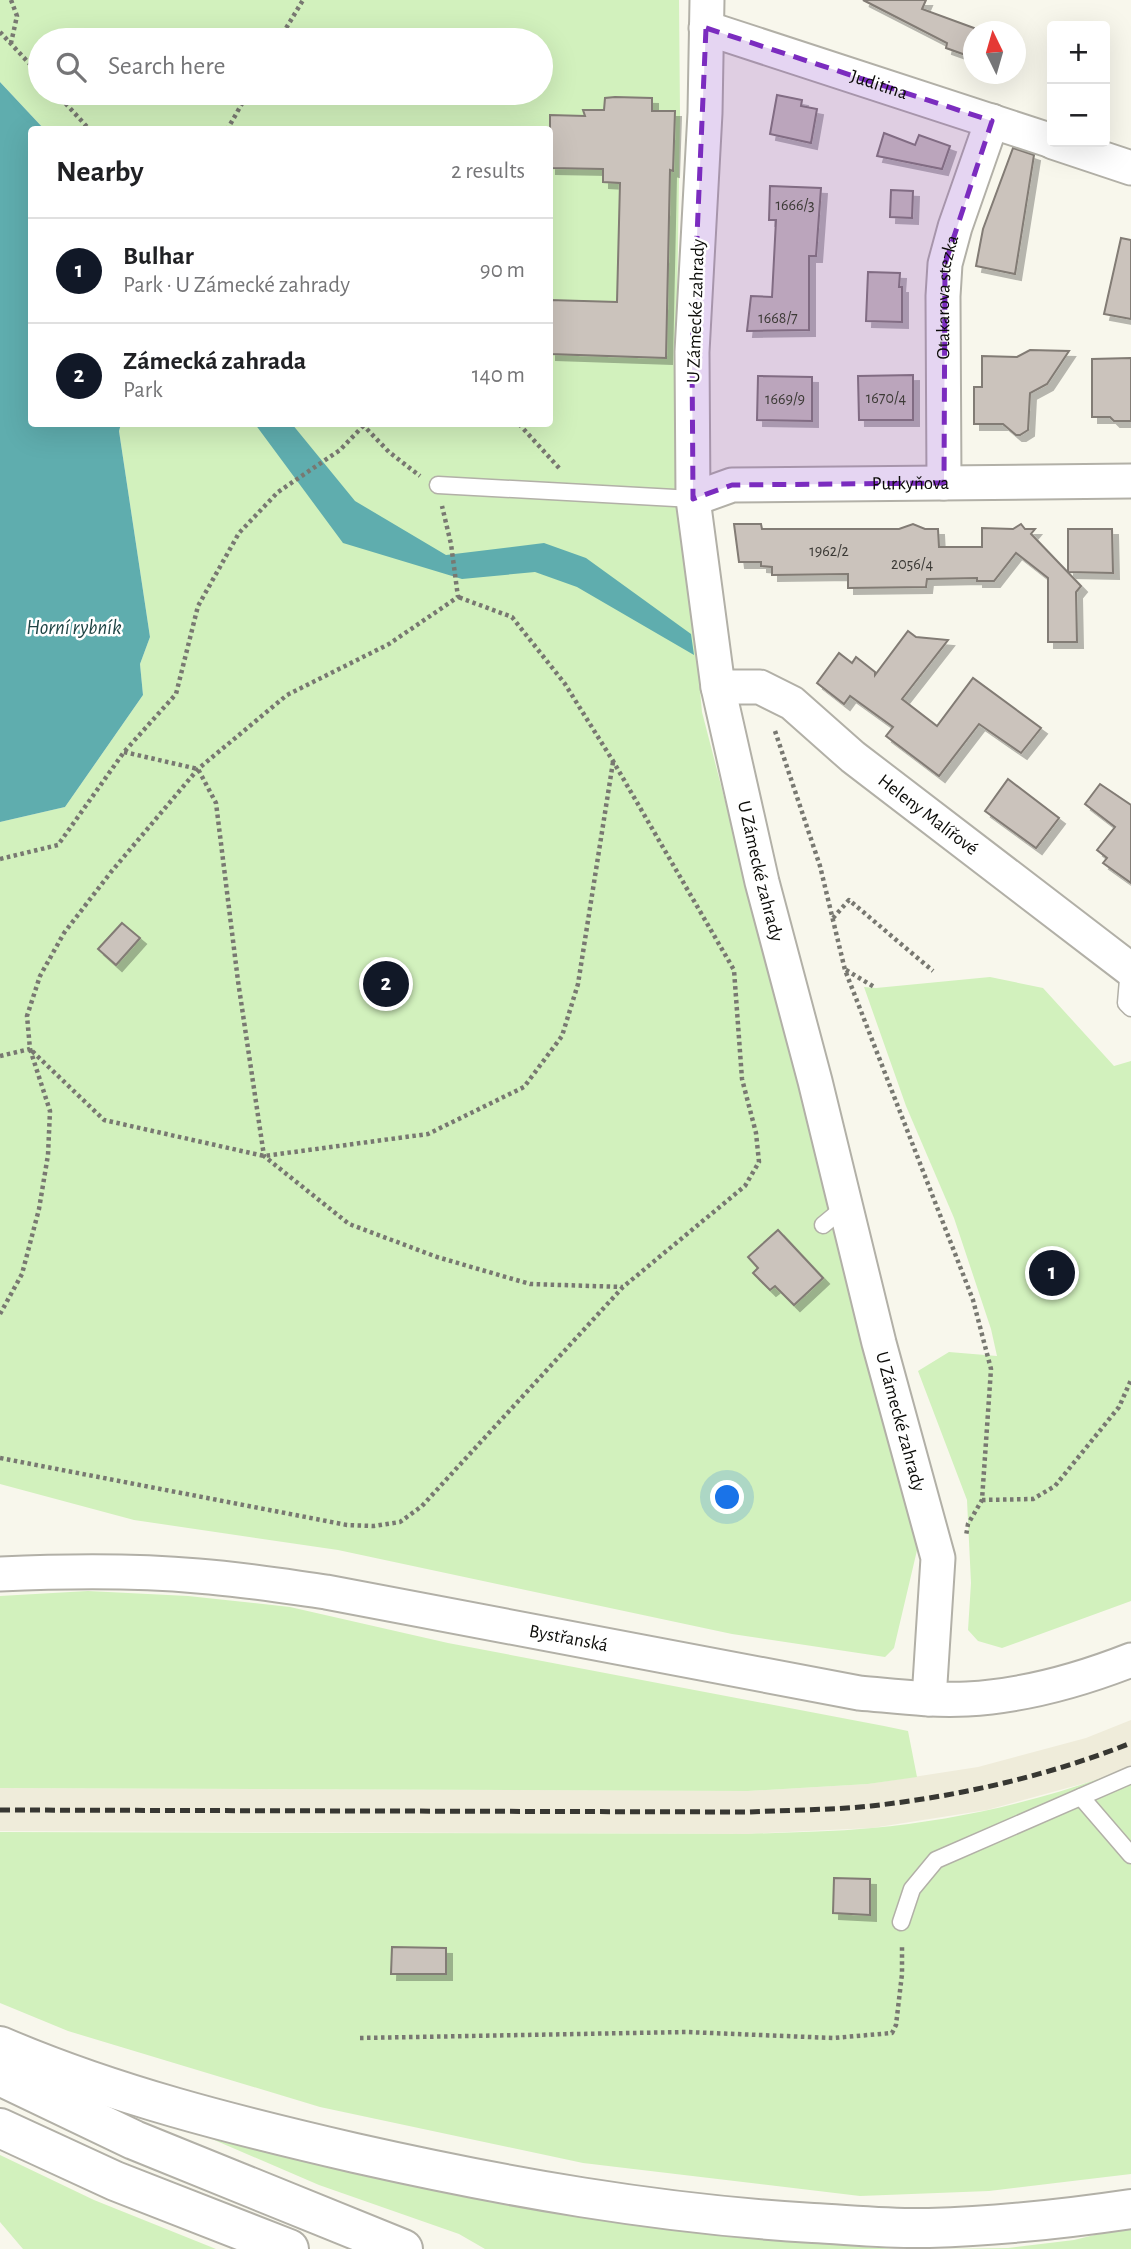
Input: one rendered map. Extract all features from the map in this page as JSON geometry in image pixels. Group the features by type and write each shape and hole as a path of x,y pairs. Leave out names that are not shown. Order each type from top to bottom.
{"highway":[{"path":"0,2046 58,2071 150,2101 267,2133 523,2189 630,2205 765,2220 927,2228 1021,2222 1131,2209"},
{"path":"0,2076 134,2140 403,2249"},
{"path":"0,2128 115,2181 289,2249"}],"street":[{"name":"Juditina","path":"707,14 1047,140"},
{"name":"U Zámecké zahrady","path":"707,14 705,113 692,352 693,499 718,687 835,1216 879,1343 938,1558 929,1699"},
{"name":"Otakarova stezka","path":"944,483 945,264 992,121"},
{"name":"Juditina","path":"1068,147 1131,168"},
{"name":"Purkyňova","path":"693,499 732,485 1131,481"},
{"name":"Heleny Malířové","path":"718,687 760,687 792,703 853,757 1130,969"},
{"name":"Bystřanská","path":"0,1574 100,1572 198,1576 326,1592 845,1691 929,1699 969,1699 1015,1692 1066,1681 1131,1660"}],"lane":[{"path":"438,485 693,499"},
{"path":"1130,969 1126,1003 1131,1008"},
{"path":"901,1922 912,1889 936,1860 1131,1775"},
{"path":"1081,1797 1131,1855"}],"path":[{"path":"11,0 17,16 11,44"},
{"path":"286,28 303,0"},
{"path":"0,32 28,62"},
{"path":"67,105 86,126"},
{"path":"230,126 242,105"},
{"path":"0,859 58,845 124,752 176,694 198,606 239,533 278,492 340,450 360,427"},
{"path":"366,427 388,452 412,472 438,485 451,544 458,597"},
{"path":"522,427 560,469 562,491"},
{"path":"0,1458 347,1525 374,1526 400,1522 422,1506 623,1287 745,1186 759,1162 756,1133 742,1079 734,970 613,761 565,684 512,617 458,597"},
{"path":"0,1314 22,1273 39,1209 48,1155 50,1111 30,1049 27,1016 40,976 64,933 111,872 198,769 287,695 389,645 458,597"},
{"path":"760,687 820,866 845,970 973,1300 991,1370 982,1500 968,1524"},
{"path":"124,752 198,769 216,803 238,981 264,1156 349,1224 437,1257 530,1284 623,1287"},
{"path":"30,1049 104,1120 264,1156 428,1134 524,1087 562,1035 578,984 613,761"},
{"path":"832,918 849,900 933,971"},
{"path":"845,970 876,988"},
{"path":"0,1056 30,1049"},
{"path":"982,1500 1033,1499 1055,1486 1119,1406 1131,1380"},
{"path":"360,2038 686,2032 833,2038 892,2033 896,2025 902,1974 901,1922"}],"highlighted area":[{"path":"706,28 992,121 945,264 944,483 732,485 693,499 692,352"}],"shaded area":[{"path":"1131,1720 1131,1767 1100,1779 987,1810 872,1828 749,1834 0,1831 0,1788 748,1791 868,1784 978,1767 1086,1738"}],"green space":[{"path":"0,0 679,0 676,371 684,514 702,712 918,1546 894,1648 885,1657 732,1634 338,1550 134,1520 0,1484 0,822 65,807 143,695 140,664 150,637 120,427 553,427 553,126 41,126 0,82"},
{"path":"990,977 1043,988 1114,1066 1131,1061 1131,1601 1002,1648 978,1641 968,1630 971,1583 967,1500 918,1371 949,1352 997,1356 991,1329 954,1218 906,1106 864,987"},
{"path":"88,1591 188,1596 290,1607 448,1643 908,1731 917,1777 868,1784 748,1791 0,1788 0,1596"},
{"path":"1131,1767 1131,2174 989,2191 860,2196 583,2163 320,2107 68,2031 0,2003 0,1832 749,1834 841,1830 971,1814 1068,1789"},
{"path":"198,2133 596,2219 780,2241 895,2249 485,2249 459,2234 319,2185"},
{"path":"0,2155 94,2200 216,2249 23,2249 0,2222"},
{"path":"1131,2226 1131,2249 941,2249 1008,2248 1074,2240"}],"water":[{"name":"Horní rybník","path":"0,82 41,126 28,126 28,427 120,427 150,637 140,664 143,695 65,807 0,822"},
{"path":"257,427 294,427 355,501 446,555 544,543 586,558 691,634 694,655 577,587 535,572 462,579 343,543"}],"building":[{"path":"863,0 926,0 922,9 963,24 963,54 946,48 947,43"},
{"path":"777,95 802,100 801,106 817,109 811,143 770,134"},
{"path":"605,98 652,98 652,111 675,111 673,171 670,170 666,358 553,354 553,300 617,302 620,183 603,182 603,169 553,168 553,126 550,126 550,115 585,116 583,110 604,110"},
{"path":"884,133 915,145 919,135 950,146 942,169 877,156"},
{"path":"1013,148 1034,155 1015,274 976,266 983,229"},
{"path":"770,186 821,188 816,256 809,256 809,330 747,331 751,296 772,297 776,220 769,220"},
{"path":"891,190 913,191 912,218 890,217"},
{"path":"1121,238 1131,240 1131,319 1104,314"},
{"path":"868,272 900,273 902,322 866,321"},
{"path":"1030,350 1069,351 1047,384 1030,393 1028,430 1016,435 1003,424 974,424 974,387 982,387 982,356 1017,357"},
{"path":"1131,358 1131,421 1092,417 1092,359"},
{"path":"913,375 913,420 859,420 858,376"},
{"path":"758,376 812,377 812,421 757,420"},
{"path":"734,524 761,524 762,529 899,529 913,524 925,529 938,529 939,547 982,547 982,528 1013,529 1021,524 1025,529 1035,529 1031,534 1081,586 1076,592 1077,642 1048,642 1048,578 1016,553 994,581 977,581 977,578 927,579 926,587 848,588 848,574 772,575 772,567 761,566 761,562 739,562"},
{"path":"1068,529 1112,529 1113,573 1068,572"},
{"path":"908,631 916,637 948,640 902,699 937,726 973,678 1041,728 1021,753 979,724 939,776 886,736 893,727 850,696 844,704 817,683 839,653 852,663 856,657 875,672 875,675"},
{"path":"1008,779 1059,818 1036,848 985,811"},
{"path":"1100,784 1131,805 1131,883 1103,863 1107,858 1097,850 1115,827 1085,804"},
{"path":"122,923 140,938 116,965 98,949"},
{"path":"778,1230 823,1278 794,1305 775,1286 770,1290 753,1273 758,1268 748,1257"},
{"path":"834,1878 870,1879 870,1915 833,1913"},
{"path":"392,1947 446,1948 446,1974 391,1974"}],"railway":[{"path":"0,1810 748,1812 841,1808 904,1802 1003,1783 1036,1775 1131,1743"}],"place":[{"name":"Zámecká zahrada","path":"386,984"},
{"name":"Bulhar","path":"1052,1273"}]}
